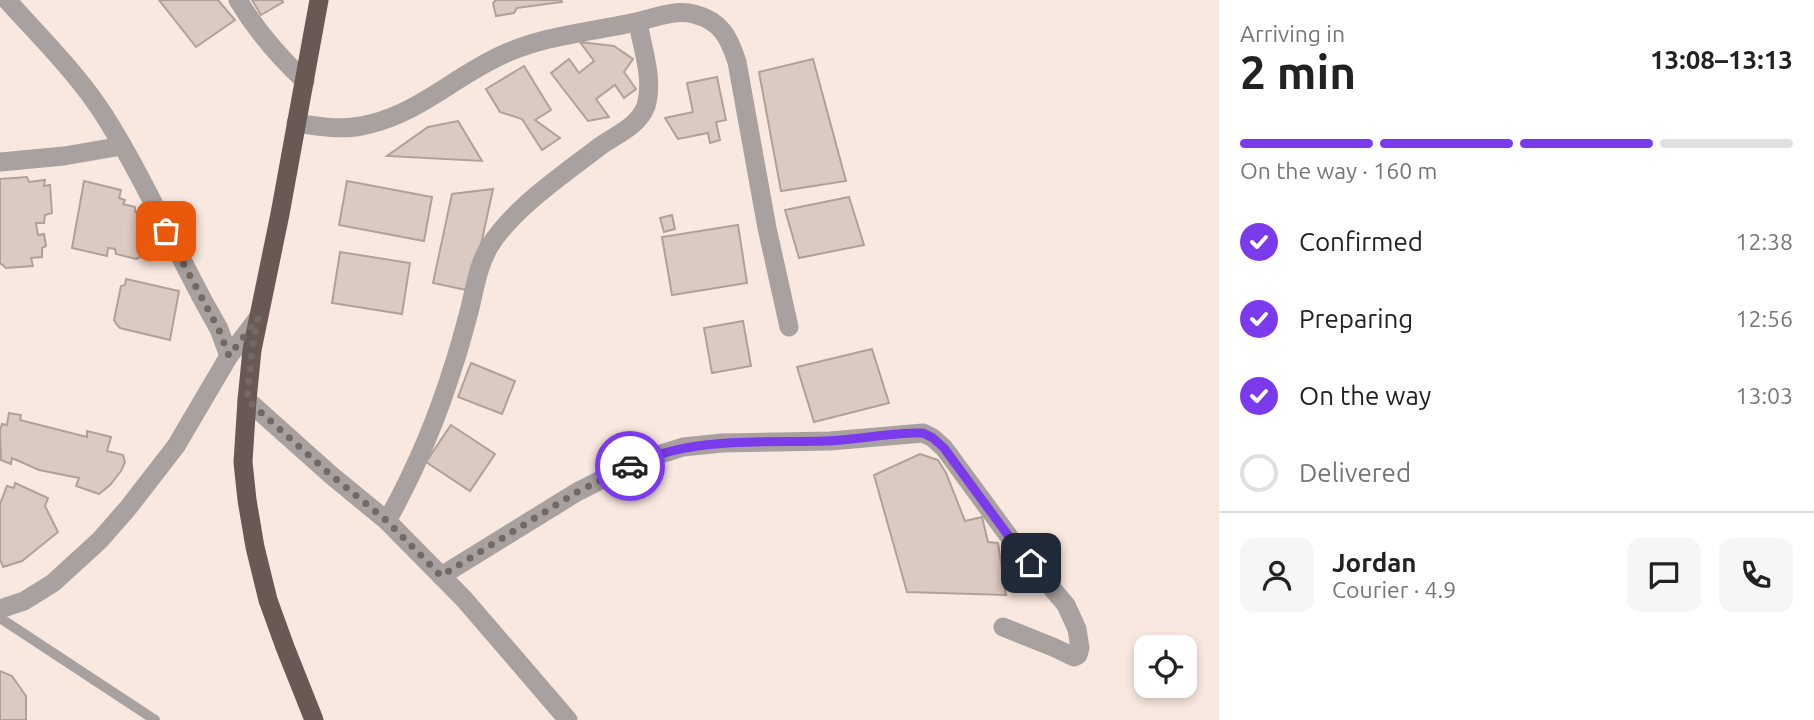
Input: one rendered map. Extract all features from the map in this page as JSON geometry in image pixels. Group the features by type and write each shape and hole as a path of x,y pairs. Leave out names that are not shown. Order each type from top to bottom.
{"highway":[{"path":"314,720 268,600 247,500 243,462 252,350 319,0"}],"street":[{"path":"7,0 103,113 214,321 229,356"},
{"path":"238,0 263,36 305,81"},
{"path":"296,123 328,128 370,124 427,100 501,55 540,41 679,13 696,14 718,26 726,33 731,43 740,74 767,228 789,327"},
{"path":"387,521 428,439 454,363 477,276 491,245 526,205 602,145 629,128 645,108 648,98 647,70 638,22"},
{"path":"0,162 64,156 122,145"},
{"path":"0,609 40,593 100,540 136,499 176,446 229,356 258,318"},
{"path":"247,400 387,521 464,600 568,720"},
{"path":"441,576 577,492 636,463 683,447 722,443 830,441 923,433 944,448 1013,542 1066,605 1077,629 1080,648 1078,655 1068,656 1053,647 1003,627"}],"lane":[{"path":"0,618 155,720"}],"building":[{"path":"159,0 218,0 235,20 196,47"},
{"path":"252,0 282,0 283,2 261,15"},
{"path":"496,0 562,2 517,8 514,13 496,16 493,3"},
{"path":"580,42 614,46 633,59 624,72 636,89 624,98 615,85 596,99 609,117 588,121 551,73 569,59 579,73 594,61"},
{"path":"813,59 846,181 781,191 759,72"},
{"path":"524,66 551,110 535,120 560,138 542,150 522,119 500,112 486,89"},
{"path":"717,77 726,120 716,122 720,140 710,143 708,133 678,139 665,118 693,112 687,83"},
{"path":"458,121 482,161 387,156 428,127"},
{"path":"27,177 29,182 45,180 44,186 50,185 52,213 45,215 44,223 36,223 38,235 44,234 46,246 42,248 42,257 31,258 33,266 6,268 0,263 0,179"},
{"path":"84,181 121,190 119,198 125,200 123,204 135,207 135,212 145,217 145,226 149,231 147,252 143,256 136,259 116,254 115,249 108,248 107,256 72,248"},
{"path":"347,181 432,197 424,241 339,225"},
{"path":"493,189 471,291 433,283 452,194"},
{"path":"849,197 864,245 799,258 785,210"},
{"path":"672,215 675,229 664,232 660,218"},
{"path":"738,225 747,283 672,295 662,237"},
{"path":"340,252 410,263 402,314 332,303"},
{"path":"126,279 179,291 170,340 117,325 114,320 121,286 125,285"},
{"path":"743,321 751,366 712,373 704,328"},
{"path":"872,349 889,403 814,422 797,367"},
{"path":"471,363 515,381 502,414 458,397"},
{"path":"9,413 21,415 20,420 87,437 87,431 111,437 107,451 123,455 125,462 121,471 99,494 76,486 79,478 39,470 12,458 11,464 1,460 0,430 2,424 7,425"},
{"path":"451,425 495,454 470,491 426,462"},
{"path":"920,454 938,460 965,521 982,517 988,542 998,543 1006,595 907,592 874,475"},
{"path":"15,483 48,498 45,506 58,532 22,561 3,567 0,559 0,504 7,486 14,488"},
{"path":"0,671 12,676 26,696 26,720 0,720"}],"way so far":[{"path":"166,231 219,330 229,356 258,318 247,400 387,521 441,576 577,492 630,466"}],"route":[{"path":"630,466 683,447 722,443 830,441 923,433 944,448 1031,563"}]}
